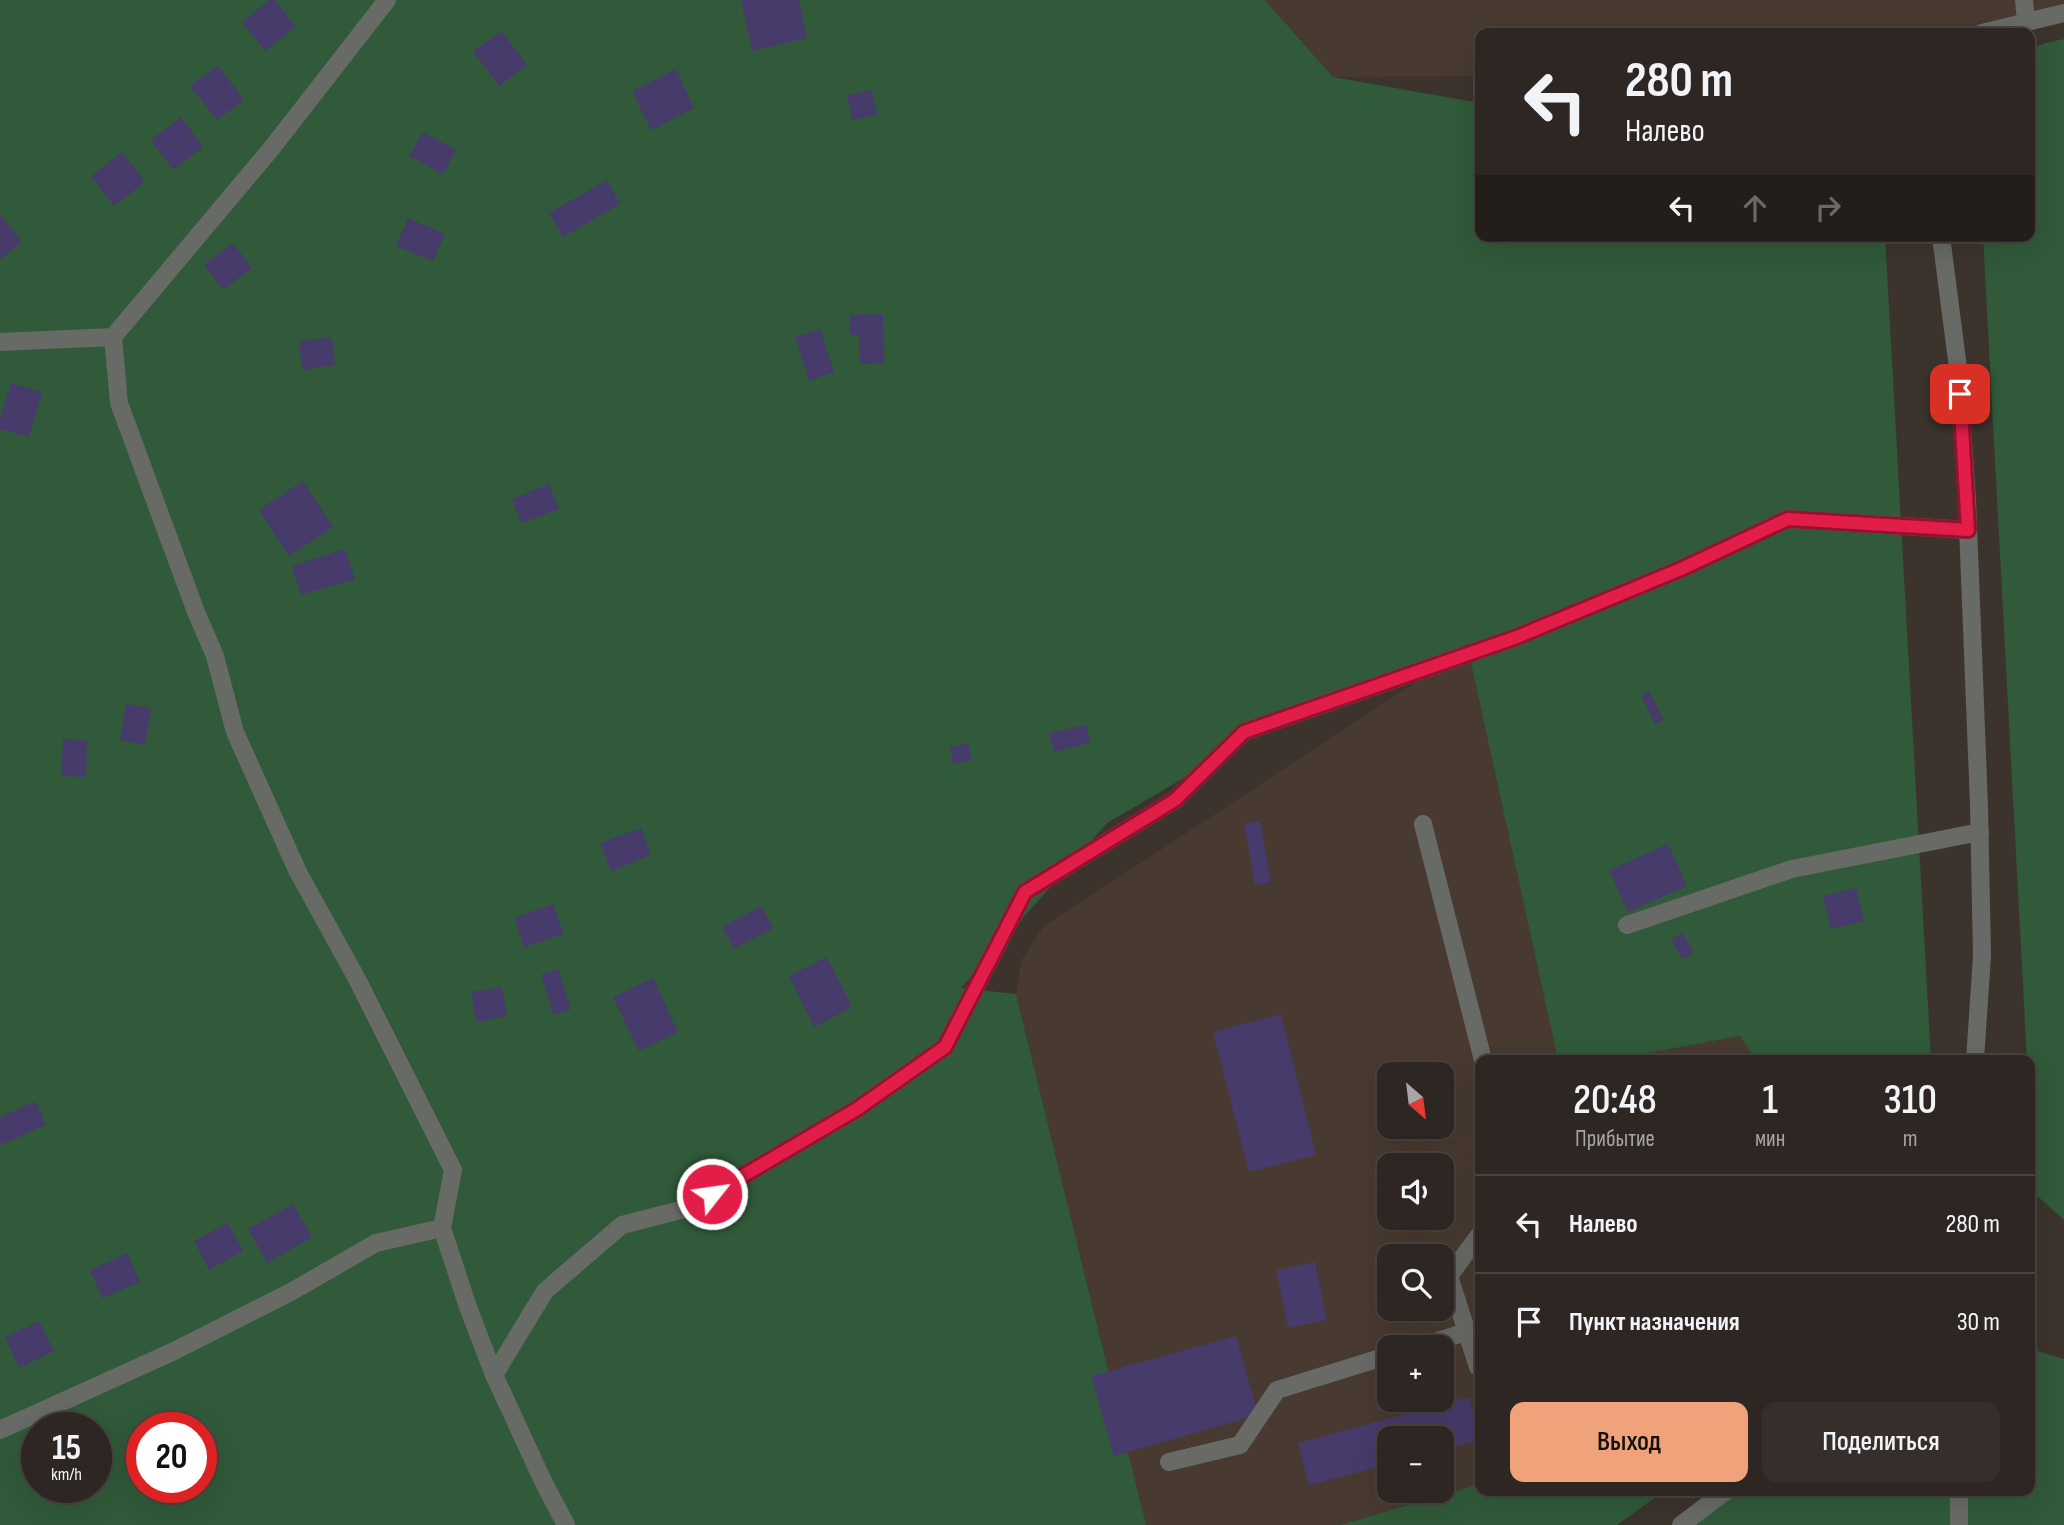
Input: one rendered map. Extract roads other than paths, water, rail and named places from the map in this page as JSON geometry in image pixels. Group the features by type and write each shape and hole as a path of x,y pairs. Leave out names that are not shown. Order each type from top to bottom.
{"street":[{"path":"387,0 271,149 113,337 119,403 196,612 215,656 235,732 298,872 357,979 453,1170 442,1228 494,1375 566,1525"},
{"path":"2024,0 2026,21"},
{"path":"2000,28 2064,13"},
{"path":"1942,242 1958,368 1968,530 1982,956 1975,1055"},
{"path":"0,342 113,337"},
{"path":"494,1375 545,1291 622,1225 688,1208 857,1109 945,1047 1025,892 1175,800 1244,732 1517,637 1681,569 1788,519 1968,530"},
{"path":"1423,824 1482,1055"},
{"path":"1627,925 1792,869 1980,832"},
{"path":"0,1430 184,1346 289,1293 376,1243 442,1228"},
{"path":"1475,1241 1449,1276 1475,1358"},
{"path":"1454,1336 1466,1332"},
{"path":"1169,1462 1240,1445 1277,1390 1377,1359"},
{"path":"1681,1525 1720,1496"},
{"path":"1959,1496 1959,1525"}]}
